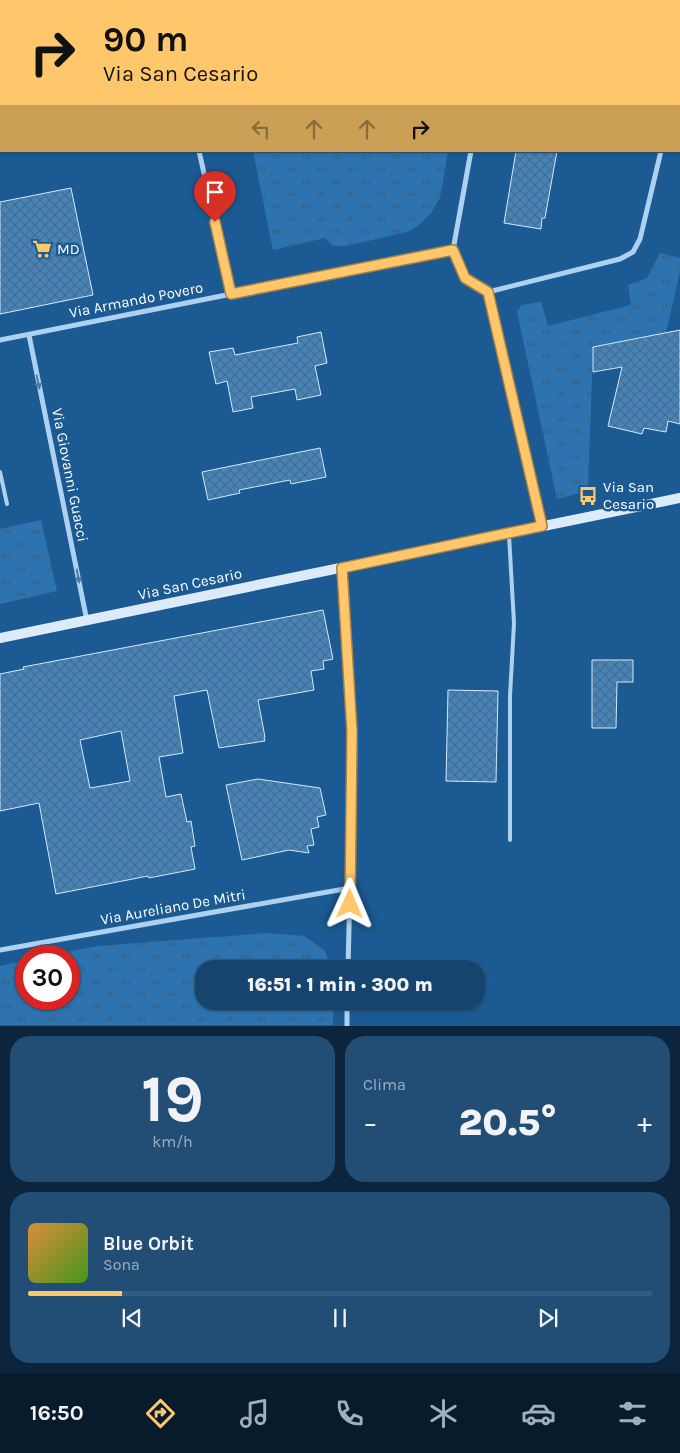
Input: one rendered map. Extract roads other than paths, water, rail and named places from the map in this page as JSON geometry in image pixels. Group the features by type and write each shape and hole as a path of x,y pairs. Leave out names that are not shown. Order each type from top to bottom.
{"main road":[{"name":"Via San Cesario","path":"0,638 680,498"}],"street":[{"path":"199,152 231,294"},
{"path":"471,152 453,250 465,278 488,292 620,259 632,252 640,239 662,152"},
{"name":"Via Armando Povero","path":"0,340 453,250"},
{"path":"488,292 542,526"},
{"name":"Via Giovanni Guacci","path":"29,335 87,621"},
{"path":"342,568 352,732 348,960"},
{"name":"Via Aureliano De Mitri","path":"0,950 350,888"},
{"path":"347,1010 347,1026"}],"lane":[{"path":"0,472 7,504"},
{"path":"509,533 514,623 510,696 510,840"}],"place":[{"name":"MD","path":"42,249"},
{"name":"Via San Cesario","path":"588,496"}]}
